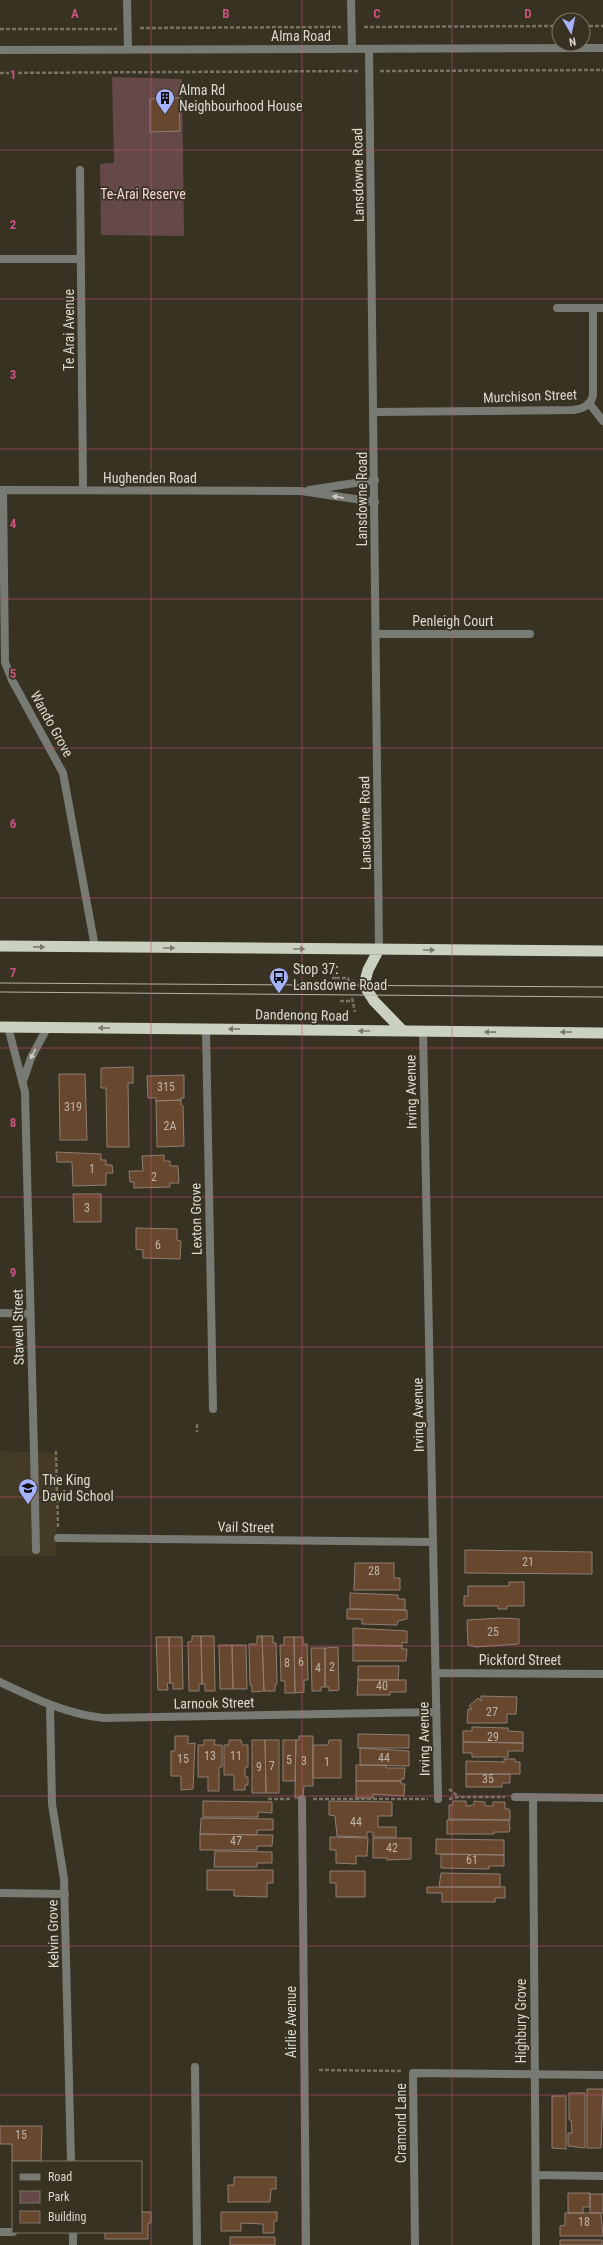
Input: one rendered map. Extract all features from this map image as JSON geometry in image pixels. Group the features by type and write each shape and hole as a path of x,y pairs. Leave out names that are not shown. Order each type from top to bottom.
{"highway":[{"path":"0,946 603,951"},
{"path":"379,949 368,970 364,985 371,998 403,1031"},
{"name":"Dandenong Road","path":"4,1027 603,1033"}],"street":[{"path":"127,0 128,49"},
{"path":"351,0 352,49"},
{"name":"Alma Road","path":"0,50 603,48"},
{"name":"Lansdowne Road","path":"369,49 375,480 379,949"},
{"name":"Te Arai Avenue","path":"80,170 83,490"},
{"path":"0,259 81,259"},
{"path":"557,308 603,308"},
{"name":"Murchison Street","path":"374,412 574,410 589,404 593,395 593,308"},
{"path":"589,404 603,421"},
{"name":"Hughenden Road","path":"301,491 375,480"},
{"name":"Hughenden Road","path":"1,490 301,491 375,502"},
{"name":"Wando Grove","path":"1,490 5,662 12,680 63,773 95,947"},
{"name":"Penleigh Court","path":"376,634 530,634"},
{"name":"Stawell Street","path":"4,1027 23,1081 36,1550"},
{"name":"Stawell Street","path":"23,1081 31,1058 47,1028"},
{"name":"Lexton Grove","path":"206,1029 213,1409"},
{"name":"Irving Avenue","path":"423,1031 438,1799"},
{"path":"0,1313 30,1314"},
{"name":"Vail Street","path":"58,1538 433,1542"},
{"name":"Pickford Street","path":"436,1673 603,1674"},
{"name":"Larnook Street","path":"0,1682 50,1706 80,1715 103,1718 436,1712"},
{"name":"Kelvin Grove","path":"50,1706 51,1785 65,1894 71,2161"},
{"path":"515,1797 603,1798"},
{"name":"Highbury Grove","path":"533,1797 536,2245"},
{"name":"Airlie Avenue","path":"302,1799 306,2245"},
{"path":"0,1893 65,1894"},
{"path":"195,2067 197,2245"},
{"name":"Cramond Lane","path":"415,2245 413,2073 603,2074"},
{"path":"536,2175 603,2176"},
{"path":"0,2232 12,2232"},
{"path":"73,2233 73,2245"}],"path":[{"path":"0,29 551,26"},
{"path":"591,26 603,26"},
{"path":"0,72 603,70"},
{"path":"336,965 337,978"},
{"path":"332,978 348,978 349,983"},
{"path":"340,1001 352,999 355,1012"},
{"path":"197,1424 197,1432"},
{"path":"56,1451 58,1538"},
{"path":"268,1799 438,1799 515,1797"},
{"path":"319,2070 410,2071 413,2073"}],"shaded area":[{"name":"The King David School","path":"0,1451 56,1453 56,1556 0,1556"}],"green space":[{"name":"Te-Arai Reserve","path":"112,77 182,79 184,236 101,235 100,164 114,163"}],"building":[{"name":"Alma Rd Neighbourhood House","path":"179,98 180,131 150,132 150,99"},
{"path":"133,1067 133,1083 128,1083 129,1147 107,1147 106,1088 101,1088 101,1068"},
{"path":"59,1074 85,1074 87,1140 60,1140"},
{"path":"184,1075 184,1098 181,1098 181,1100 156,1101 156,1098 148,1098 147,1076"},
{"path":"181,1100 181,1105 183,1106 184,1146 157,1147 156,1101"},
{"path":"56,1152 101,1154 101,1160 106,1160 106,1165 112,1165 113,1173 106,1173 106,1185 73,1186 72,1162 57,1162"},
{"path":"164,1155 164,1161 170,1161 170,1166 178,1166 179,1183 170,1183 170,1187 134,1188 134,1182 130,1182 129,1171 143,1171 142,1156"},
{"path":"73,1194 101,1194 101,1222 74,1222"},
{"path":"136,1228 177,1229 177,1240 181,1241 180,1259 143,1258 143,1250 136,1249"},
{"path":"465,1550 592,1552 592,1574 465,1573"},
{"path":"355,1563 394,1563 394,1578 400,1578 400,1590 354,1590"},
{"path":"509,1582 524,1582 524,1606 507,1606 507,1609 498,1609 498,1606 464,1606 464,1596 468,1596 468,1586 509,1586"},
{"path":"350,1593 398,1595 398,1599 405,1599 405,1610 350,1609"},
{"path":"347,1609 407,1610 407,1619 398,1621 397,1625 362,1624 362,1619 347,1619"},
{"path":"501,1618 519,1619 519,1644 476,1647 468,1645 467,1620"},
{"path":"353,1628 407,1631 407,1643 402,1642 402,1646 353,1645"},
{"path":"192,1636 201,1636 202,1684 199,1684 199,1691 189,1691 188,1642 192,1641"},
{"path":"201,1636 214,1636 215,1691 205,1691 205,1684 202,1684"},
{"path":"257,1636 262,1636 264,1691 252,1692 252,1685 250,1685 249,1644 257,1644"},
{"path":"262,1636 273,1636 273,1643 276,1643 277,1684 275,1685 275,1691 264,1691"},
{"path":"156,1637 169,1637 170,1683 167,1683 168,1690 158,1690"},
{"path":"169,1637 182,1637 183,1689 173,1689 173,1683 170,1683"},
{"path":"284,1637 294,1637 295,1693 285,1693 285,1681 281,1681 280,1645 284,1645"},
{"path":"294,1637 303,1637 303,1644 307,1644 308,1680 304,1680 304,1692 295,1693"},
{"path":"219,1645 232,1645 233,1689 220,1689"},
{"path":"232,1645 246,1645 247,1689 233,1689"},
{"path":"353,1645 402,1646 402,1649 407,1649 406,1661 353,1661"},
{"path":"338,1647 339,1690 329,1691 329,1687 325,1687 325,1648"},
{"path":"311,1648 325,1648 325,1687 321,1687 321,1691 312,1691"},
{"path":"358,1666 399,1666 398,1680 358,1680"},
{"path":"358,1680 406,1680 406,1692 390,1692 390,1695 357,1695"},
{"path":"481,1696 517,1697 516,1714 507,1714 507,1723 467,1723 468,1709 472,1709 469,1706 478,1698 481,1701"},
{"path":"472,1727 508,1728 508,1731 523,1732 523,1743 463,1742 463,1731 472,1731"},
{"path":"358,1734 409,1735 409,1748 358,1748"},
{"path":"175,1736 188,1736 188,1744 195,1743 193,1789 181,1790 181,1776 171,1776 171,1751 175,1751"},
{"path":"299,1736 313,1736 313,1786 304,1786 303,1798 295,1798 296,1740 299,1740"},
{"path":"204,1740 215,1740 214,1745 222,1745 222,1767 219,1767 219,1791 208,1791 208,1777 198,1777 198,1745 204,1745"},
{"path":"229,1740 241,1740 242,1745 248,1745 248,1767 245,1767 245,1777 248,1777 248,1785 245,1785 245,1790 234,1790 234,1775 224,1775 224,1745 229,1745"},
{"path":"252,1740 265,1740 266,1793 252,1793"},
{"path":"265,1740 279,1740 279,1793 266,1793"},
{"path":"283,1740 296,1740 295,1781 283,1781"},
{"path":"329,1740 341,1740 341,1778 313,1778 313,1745 328,1745"},
{"path":"463,1742 523,1743 523,1751 508,1751 508,1757 472,1757 472,1753 463,1753"},
{"path":"360,1748 409,1751 409,1766 360,1765"},
{"path":"504,1759 515,1759 515,1762 520,1762 520,1774 466,1774 466,1761 504,1762"},
{"path":"356,1765 386,1765 386,1768 405,1768 404,1779 401,1779 401,1781 356,1781"},
{"path":"466,1774 510,1774 510,1783 502,1783 502,1787 466,1787"},
{"path":"356,1781 401,1781 401,1784 405,1784 404,1796 373,1794 373,1798 356,1798"},
{"path":"203,1801 272,1802 272,1813 258,1812 258,1817 203,1817"},
{"path":"329,1801 392,1802 392,1816 378,1816 378,1827 396,1827 396,1837 373,1837 373,1832 367,1832 367,1837 337,1836 335,1816 329,1815"},
{"path":"453,1801 466,1801 466,1806 474,1805 474,1801 485,1802 485,1806 493,1806 493,1802 505,1802 505,1809 509,1809 510,1812 510,1820 449,1819 449,1805 453,1805"},
{"path":"201,1818 273,1819 273,1830 257,1830 257,1835 200,1834"},
{"path":"447,1820 509,1820 510,1830 509,1832 494,1832 494,1834 447,1834"},
{"path":"200,1834 273,1835 272,1846 257,1846 257,1850 200,1850"},
{"path":"330,1837 368,1838 367,1856 356,1856 356,1864 336,1863 336,1850 330,1850"},
{"path":"373,1838 411,1838 411,1859 387,1860 387,1858 373,1858"},
{"path":"436,1839 504,1840 504,1855 436,1854"},
{"path":"215,1851 272,1852 272,1863 257,1863 257,1867 214,1867"},
{"path":"441,1854 504,1855 504,1866 489,1866 489,1869 441,1868"},
{"path":"207,1870 273,1870 273,1883 267,1883 267,1897 234,1896 234,1890 207,1890"},
{"path":"330,1871 365,1871 365,1897 336,1897 336,1883 330,1883"},
{"path":"441,1873 500,1874 500,1887 439,1887"},
{"path":"427,1887 505,1887 505,1898 495,1898 495,1902 442,1902 442,1893 427,1893"},
{"path":"587,2089 603,2089 601,2148 587,2148"},
{"path":"569,2093 585,2093 585,2148 568,2146 568,2133 572,2133 571,2120 569,2120"},
{"path":"552,2096 566,2096 566,2149 552,2148"},
{"path":"0,2126 42,2126 41,2161 12,2161 12,2144 0,2144"},
{"path":"234,2177 276,2177 276,2189 271,2189 270,2202 228,2202 228,2185 234,2185"},
{"path":"568,2193 590,2193 590,2207 583,2207 583,2213 568,2213"},
{"path":"590,2194 603,2194 603,2213 590,2213"},
{"path":"142,2212 151,2212 151,2223 148,2223 148,2239 105,2239 105,2233 142,2233"},
{"path":"221,2212 277,2212 277,2221 274,2221 274,2233 263,2233 263,2224 241,2223 241,2231 221,2231"},
{"path":"565,2213 601,2213 603,2236 560,2236 560,2226 565,2225"},
{"path":"230,2237 275,2237 275,2245 230,2245"},
{"path":"560,2240 602,2240 602,2245 560,2245"}],"tram line":[{"path":"0,983 603,987"},
{"path":"0,992 603,997"}],"place":[{"name":"Alma Rd Neighbourhood House","path":"165,115"},
{"name":"Stop 37: Lansdowne Road","path":"279,994"},
{"name":"The King David School","path":"28,1505"}]}
